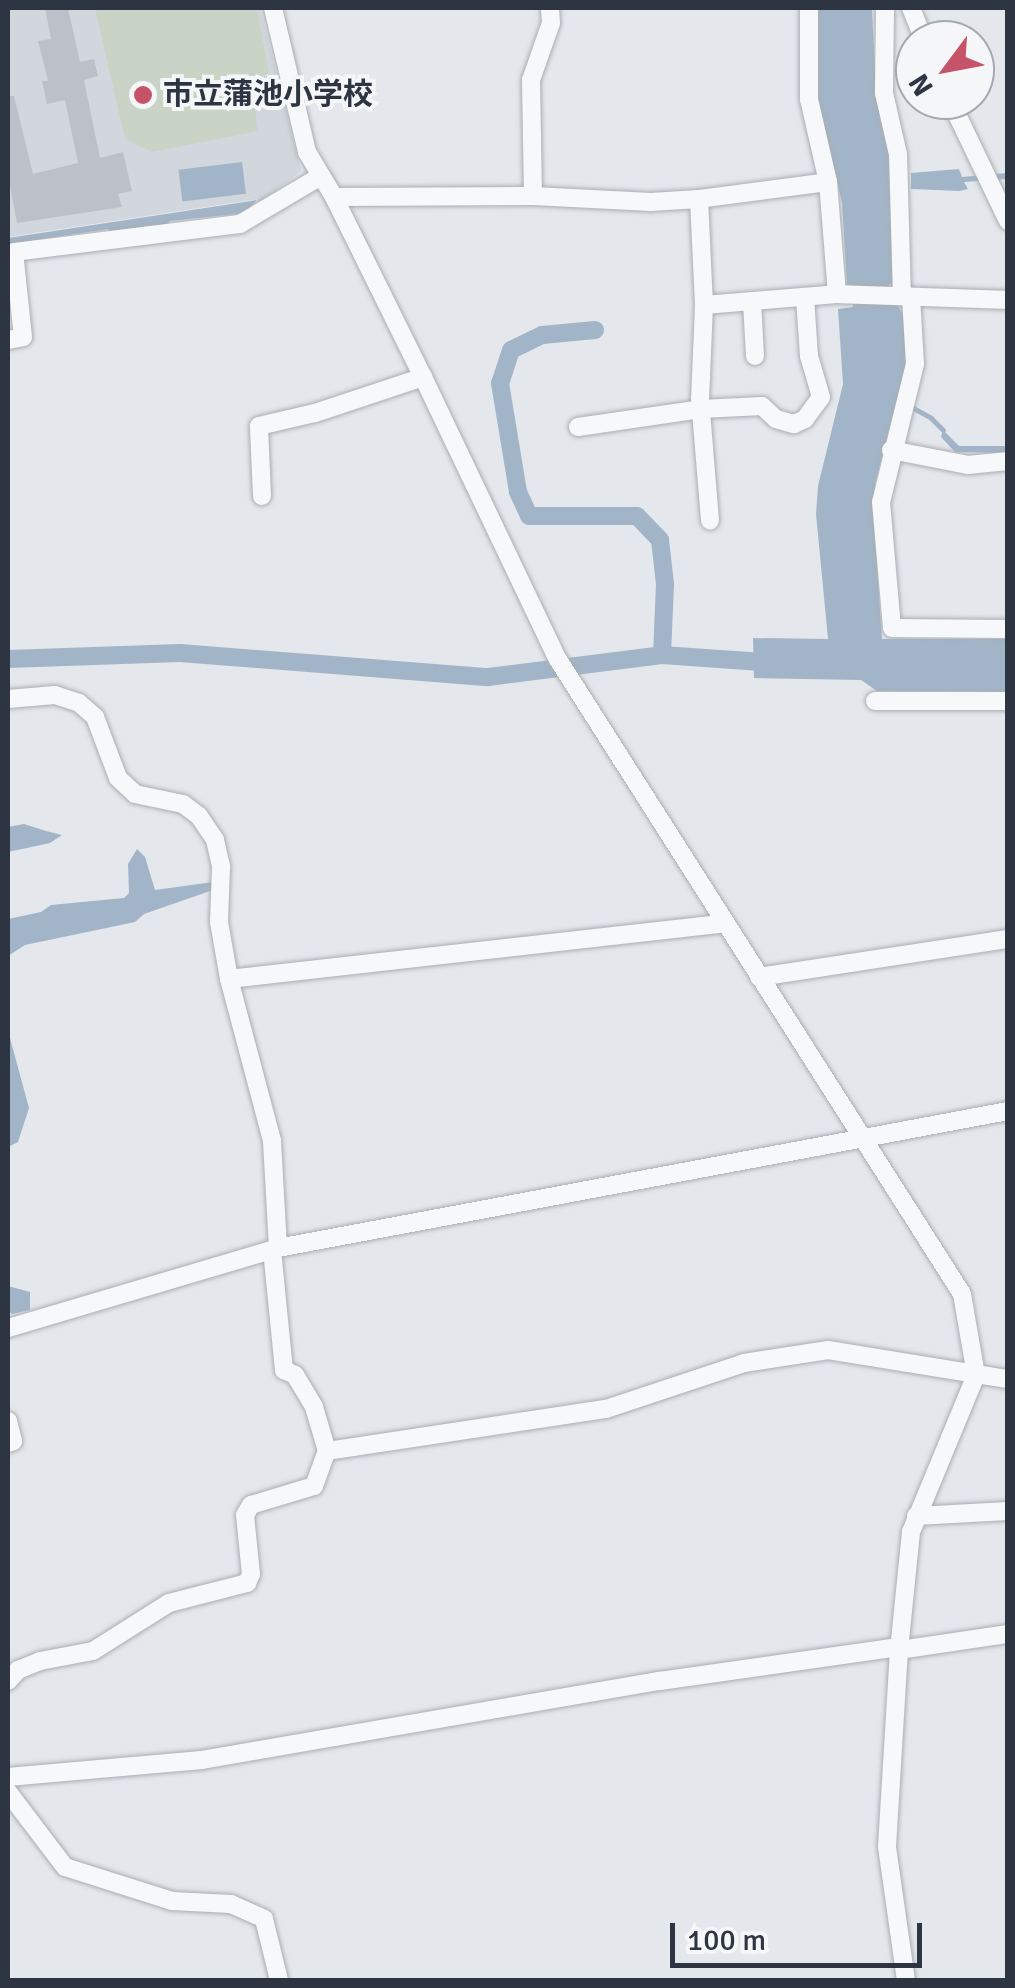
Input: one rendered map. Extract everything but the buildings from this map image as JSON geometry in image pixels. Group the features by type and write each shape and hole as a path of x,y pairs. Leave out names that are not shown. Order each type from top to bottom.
{"street":[{"path":"273,8 306,152 334,196 556,658 962,1294 976,1375 916,1516 899,1648 888,1856 906,1980"},
{"path":"533,196 531,80 551,22 550,8"},
{"path":"809,8 808,98 828,182 843,294"},
{"path":"885,8 884,94 898,154 902,296 915,364 881,502 892,628 1008,629"},
{"path":"960,120 1008,222"},
{"path":"8,340 23,337 14,252 240,224 319,177"},
{"path":"334,196 533,196 651,202 828,182"},
{"path":"699,199 704,305 702,409 710,521"},
{"path":"704,305 843,294 1008,300"},
{"path":"578,428 702,409 762,406 776,419 794,424 816,409 820,397 809,356 805,296"},
{"path":"752,301 755,356"},
{"path":"262,496 259,426 315,414 423,377"},
{"path":"891,450 968,465 1008,461"},
{"path":"8,698 55,696 80,703 95,717 118,778 148,799 183,804 199,816 215,840 220,867 219,922 228,978 272,1141 280,1293 277,1321 284,1370 296,1375 314,1407 327,1451 314,1486 251,1504 245,1515 251,1574 248,1583 169,1603 93,1651 40,1662 18,1670 8,1681"},
{"path":"876,701 1008,701"},
{"path":"228,978 724,924"},
{"path":"759,977 1008,939"},
{"path":"8,1328 275,1249 1008,1111"},
{"path":"327,1451 606,1409 744,1364 828,1350 1008,1378"},
{"path":"8,1421 13,1441 8,1443"},
{"path":"916,1516 1008,1511"},
{"path":"8,1777 201,1760 660,1681 1008,1634"},
{"path":"8,1792 66,1866 172,1901 230,1904 264,1919 279,1980"}],"shaded area":[{"name":"市立蒲池小学校","path":"8,8 260,8 301,171 259,203 257,199 8,237"}],"green space":[{"path":"95,8 257,8 269,73 251,81 258,131 152,152 125,139"}],"water":[{"path":"817,8 872,8 876,95 891,163 896,283 889,284 891,304 897,305 906,318 906,364 875,484 873,510 882,639 1007,639 1007,692 877,691 861,680 754,678 753,638 828,639 816,514 818,486 843,384 838,309 853,307 853,287 847,284 842,203 818,100"},
{"path":"242,162 246,194 182,202 178,170"},
{"path":"959,169 962,177 1007,173 1007,179 964,182 968,189 959,191 911,189 911,173"},
{"path":"257,200 244,213 170,221 165,227 113,235 108,229 8,244 8,238"},
{"path":"943,430 959,446 1007,446 1007,453 955,452 941,437"},
{"path":"24,824 62,835 50,843 8,852 8,827"},
{"path":"137,849 145,857 155,890 213,882 213,890 144,914 135,922 25,945 8,956 8,919 41,912 51,905 124,898 129,893 128,864"},
{"path":"8,989 10,1038 29,1108 18,1142 8,1147"},
{"path":"8,1286 30,1292 30,1310 12,1314 8,1311"}],"waterway":[{"path":"595,330 542,335 511,350 500,383 518,492 529,516 637,516 660,540 665,584 662,655"},
{"path":"897,399 931,418 943,430"},
{"path":"8,659 180,653 488,677 662,655 776,663"}],"place":[{"name":"市立蒲池小学校","path":"143,95"}]}
